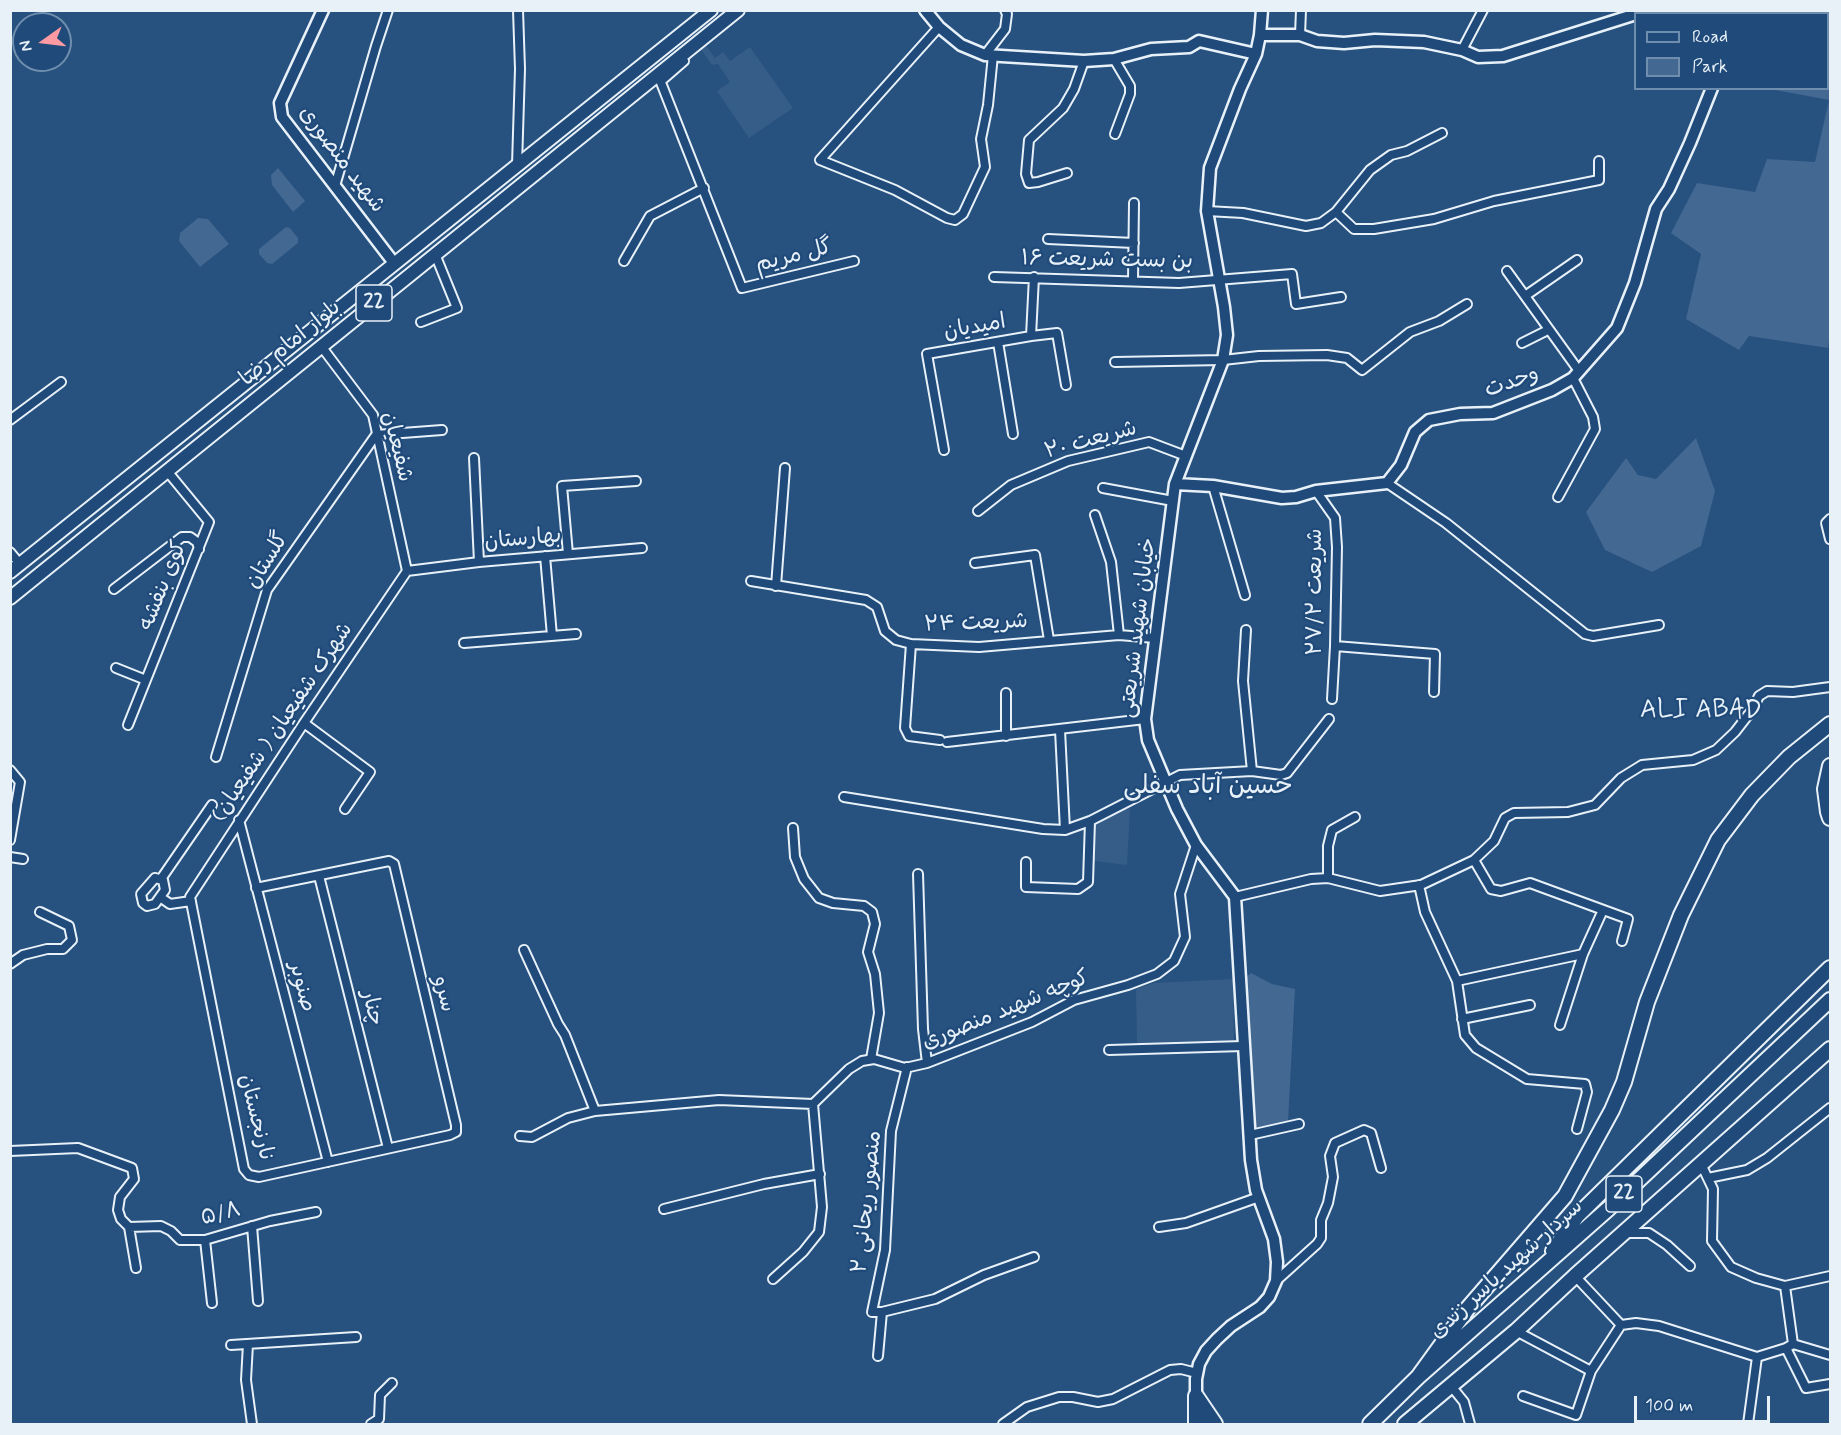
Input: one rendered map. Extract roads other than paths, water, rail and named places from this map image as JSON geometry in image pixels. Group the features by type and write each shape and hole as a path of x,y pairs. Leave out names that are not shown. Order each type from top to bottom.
{"highway":[{"path":"1418,1377 1468,1308 1564,1196 1612,1110 1624,1082 1647,1002 1676,926 1691,891 1718,840 1760,787 1789,757 1830,724"},
{"path":"1830,766 1825,789 1830,818"},
{"path":"1542,1268 1577,1216 1830,968"},
{"name":"سردار شهید یاسر زندی","path":"1370,1425 1418,1377 1542,1268 1830,1000"},
{"name":"22","path":"1405,1425 1516,1330 1830,1049"},
{"path":"1196,1396 1196,1425"},
{"path":"1196,1396 1215,1425"}],"main road":[{"name":"بلوار امام رضا","path":"15,568 711,10"},
{"name":"بلوار امام رضا","path":"10,598 435,254 660,78 738,10"},
{"path":"326,317 338,332"},
{"path":"221,402 234,417"}],"street":[{"name":"شهید منصوری","path":"323,10 279,103 282,117 394,263"},
{"path":"335,186 388,10"},
{"path":"517,165 520,69 518,10"},
{"path":"624,261 650,216 704,188 660,78 745,10"},
{"path":"926,10 939,27 961,45 989,55 1084,61 1114,59 1151,49 1189,47 1199,41 1256,54"},
{"path":"939,27 820,160 894,190 955,220 963,214 985,167 981,139 988,105 989,55 1005,29 1007,14 1005,10"},
{"name":"خیابان شهید شریعتی","path":"1235,897 1196,845 1164,782 1148,740 1145,719 1175,484 1223,360 1227,335 1207,211 1210,168 1256,54 1262,10"},
{"path":"1300,35 1301,10"},
{"path":"1461,50 1483,10"},
{"path":"1260,35 1300,35 1317,41 1344,43 1375,40 1424,42 1461,50 1478,57 1503,56 1634,15"},
{"path":"1114,59 1130,86 1130,94 1115,134"},
{"path":"1067,173 1038,183 1029,183 1026,174 1029,140 1063,108 1074,89 1084,61"},
{"name":"وحدت","path":"1387,483 1401,465 1415,432 1429,420 1460,414 1493,413 1552,390 1576,375 1617,328 1635,282 1656,209 1669,189 1711,90"},
{"path":"1207,211 1243,213 1306,226 1321,223 1336,212 1370,170 1391,155 1407,151 1442,133"},
{"path":"1336,212 1354,229 1374,229 1434,219 1494,201 1599,180 1599,161"},
{"name":"گل مریم","path":"704,188 742,288 854,261"},
{"path":"1133,280 1134,203"},
{"path":"1048,239 1134,243"},
{"path":"421,322 457,308 435,254"},
{"path":"1525,296 1577,260"},
{"path":"1507,271 1576,375 1593,417 1595,429 1558,497"},
{"name":"بن بست شریعت ۱۶","path":"994,277 1179,283 1292,274 1296,304 1341,297"},
{"name":"امیدیان","path":"944,450 927,354 1031,336 1034,277"},
{"path":"1115,362 1223,360 1259,356 1327,356 1347,358 1362,370 1410,332 1439,321 1467,304"},
{"path":"1522,343 1548,330"},
{"path":"1031,336 1057,333 1066,385"},
{"path":"998,342 1013,434"},
{"name":"شفیعیان","path":"321,346 373,415 407,571"},
{"path":"10,420 61,382"},
{"path":"376,435 442,430"},
{"name":"گلستان","path":"216,757 267,590 376,435"},
{"name":"شریعت ۲۰","path":"978,511 1011,485 1068,460 1149,442 1186,456"},
{"path":"474,458 479,562"},
{"path":"776,586 785,468"},
{"name":"کوی بنفشه","path":"128,725 209,522 168,471"},
{"path":"568,554 562,486 636,481"},
{"path":"1175,484 1213,486 1282,498 1296,497 1316,490 1387,483 1446,523 1585,634 1593,636 1659,625"},
{"path":"1213,486 1245,595"},
{"path":"1103,488 1173,501"},
{"name":"شریعت ۲۷/۲","path":"1316,490 1335,518 1335,646 1332,699"},
{"path":"1095,515 1111,562 1119,635"},
{"path":"1830,519 1826,523 1830,539"},
{"path":"114,589 182,537 190,537 197,542 199,549"},
{"name":"بهارستان","path":"407,571 479,562 642,548"},
{"path":"10,552 15,568"},
{"path":"975,563 1035,555 1049,640"},
{"path":"545,556 552,636"},
{"name":"شهرک شفیعیان ( شفیعیان)","path":"191,899 239,820 407,571"},
{"name":"شریعت ۲۴","path":"751,581 866,600 877,607 885,631 896,640 911,644 979,647 1119,635 1155,638"},
{"path":"1246,630 1243,681 1252,771"},
{"path":"464,643 576,634"},
{"path":"911,644 905,728 909,736 944,741 1145,719"},
{"path":"1335,646 1435,654 1434,692"},
{"path":"116,668 146,680"},
{"path":"1205,1425 1196,1396 1197,1373 1206,1352 1231,1326 1260,1307 1269,1298 1276,1281 1274,1239 1259,1197 1251,1160 1235,897 1294,885 1311,879 1328,878 1380,891 1419,885 1474,860 1494,842 1505,818 1514,813 1568,812 1595,805 1621,778 1642,765 1693,760 1716,750 1735,732 1752,710 1759,696 1767,691 1793,692 1830,687"},
{"path":"1006,693 1006,736"},
{"path":"844,797 1043,829 1065,830 1090,821 1180,775 1252,771 1281,775 1287,773 1329,719"},
{"path":"304,723 370,772 345,809"},
{"path":"1060,730 1065,830"},
{"path":"10,770 20,782 10,840"},
{"path":"161,879 212,805"},
{"path":"1328,878 1328,846 1332,830 1355,817"},
{"name":"صنوبر","path":"239,820 328,1162"},
{"path":"1026,862 1026,887 1078,889 1083,886 1088,882 1090,821"},
{"path":"520,1136 532,1137 568,1118 595,1112 719,1100 813,1104 849,1069 871,1059 879,1014 875,974 868,952 874,924 872,912 864,906 833,903 819,897 804,879 795,857 793,828"},
{"name":"کوچه شهید منصوری","path":"871,1059 907,1067 927,1063 1032,1023 1074,1000 1128,985 1157,974 1174,962 1185,937 1180,894 1196,845"},
{"path":"10,857 23,859"},
{"path":"1474,860 1491,889 1501,891 1530,883 1628,919 1622,941"},
{"name":"سرو","path":"319,876 389,861 394,864 456,1132"},
{"path":"918,874 923,1029 927,1063"},
{"path":"256,888 319,876"},
{"name":"چنار","path":"319,876 388,1148"},
{"path":"155,878 161,879 165,887 160,897 152,906 147,906 141,894 151,881 155,878"},
{"path":"1419,885 1425,912 1457,981 1465,1035 1476,1048 1527,1079 1585,1084 1587,1092 1577,1129"},
{"path":"160,897 170,904 191,899"},
{"name":"نارنجستان","path":"191,899 244,1169 249,1175 259,1177 456,1132"},
{"path":"1560,1025 1583,954 1603,910"},
{"path":"10,964 23,955 47,949 63,949 72,940 69,926 40,912"},
{"path":"524,950 565,1035 595,1112"},
{"path":"1457,981 1583,954"},
{"path":"1462,1018 1530,1005"},
{"path":"1109,1050 1243,1046"},
{"name":"منصور ریحانی ۲","path":"882,1312 872,1312 885,1250 891,1131 907,1067"},
{"path":"773,1279 803,1252 819,1232 822,1207 813,1104"},
{"path":"1708,1178 1748,1170 1767,1158 1830,1108"},
{"path":"1250,1135 1299,1124"},
{"path":"1276,1281 1321,1238 1321,1220 1328,1203 1333,1177 1330,1156 1335,1143 1364,1130 1371,1133 1382,1168"},
{"path":"10,1151 78,1148 132,1168 134,1179 120,1197 117,1210 121,1219 129,1227 136,1268"},
{"path":"1701,1164 1713,1189 1712,1241 1731,1267 1756,1278 1785,1286 1830,1276"},
{"path":"664,1209 764,1184 820,1174"},
{"path":"1159,1227 1186,1223 1259,1197"},
{"name":"۵/۸","path":"129,1227 161,1226 171,1231 180,1240 204,1240 252,1226 316,1212"},
{"path":"252,1226 258,1301"},
{"path":"1623,1233 1649,1233 1667,1245 1690,1266"},
{"path":"204,1240 212,1303"},
{"path":"878,1356 882,1312 935,1299 984,1275 1034,1257"},
{"path":"1575,1276 1621,1325"},
{"path":"1785,1286 1790,1346 1806,1388 1830,1384"},
{"path":"1523,1396 1576,1415 1591,1371 1621,1325 1636,1323 1659,1326 1757,1357 1790,1346 1830,1355"},
{"path":"1516,1330 1591,1371"},
{"path":"231,1345 356,1337"},
{"path":"248,1344 246,1380 252,1425"},
{"path":"1748,1425 1757,1357"},
{"path":"1003,1425 1027,1407 1059,1397 1074,1397 1098,1402 1113,1399 1170,1370 1181,1369 1197,1373"},
{"path":"371,1425 379,1419 380,1395 392,1383"},
{"path":"1451,1386 1464,1402 1470,1425"}],"district":[{"name":"ALI ABAD","path":"1701,712"},
{"name":"حسین آباد سفلی","path":"1208,788"}]}
